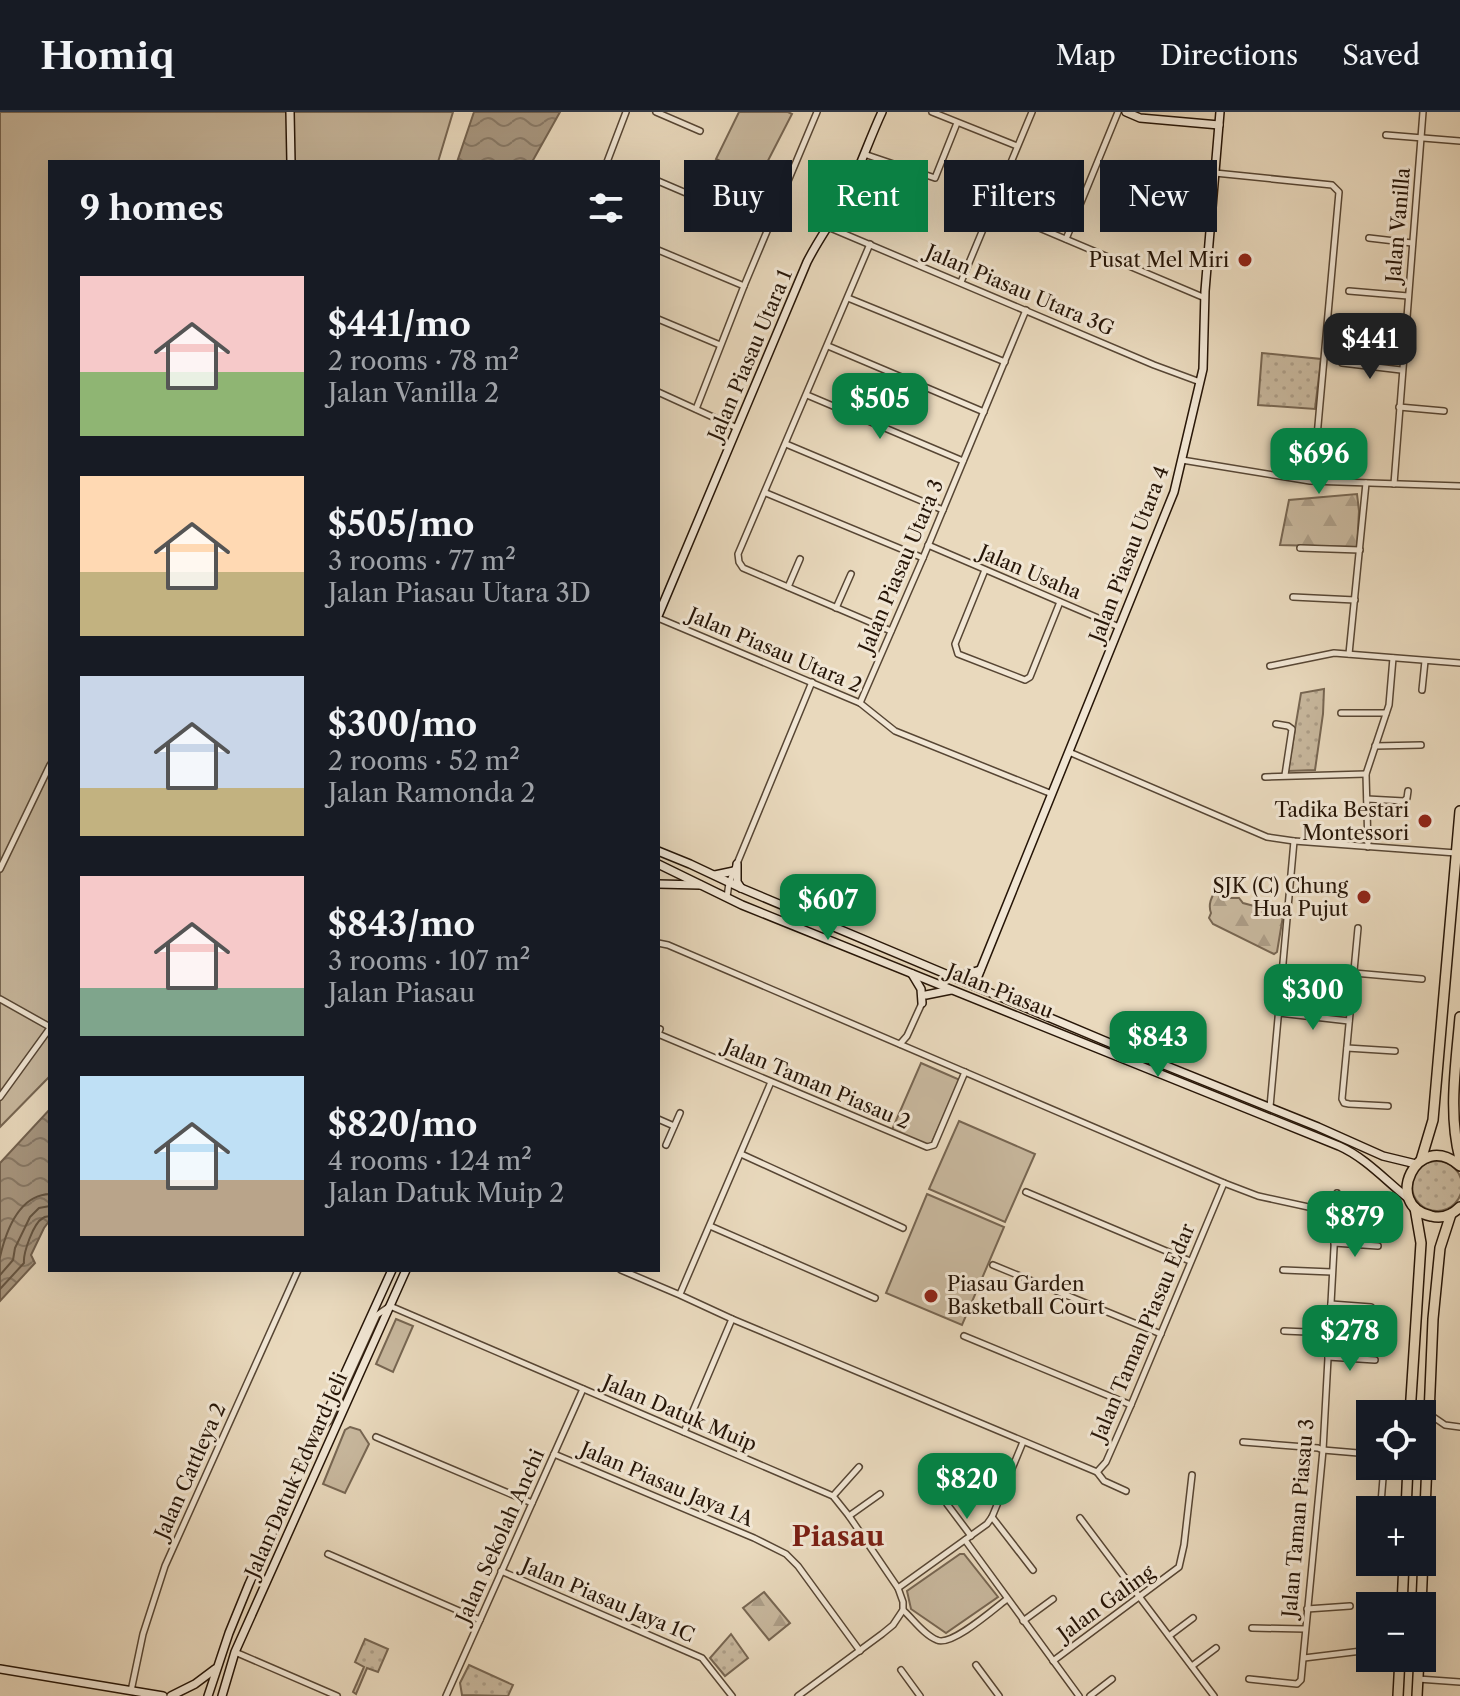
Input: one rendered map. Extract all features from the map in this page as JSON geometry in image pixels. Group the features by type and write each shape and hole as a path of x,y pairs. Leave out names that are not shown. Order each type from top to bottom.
{"highway":[{"path":"1411,1400 1421,1243 1406,1187 1433,1120 1460,811"},
{"path":"1460,1017 1453,1116 1460,1159"},
{"path":"1418,1162 1432,1156 1443,1156 1460,1166"},
{"path":"1412,1204 1432,1217 1451,1214 1460,1207"},
{"path":"1430,1400 1440,1248 1451,1214"},
{"path":"1422,1592 1426,1480"},
{"path":"1398,1696 1399,1672"},
{"path":"1417,1696 1418,1672"}],"street":[{"path":"290,112 291,160"},
{"path":"609,160 626,112"},
{"path":"656,112 700,131"},
{"path":"792,171 817,112"},
{"name":"Jalan Piasau Utara 1","path":"860,160 882,112"},
{"path":"932,112 1017,146"},
{"path":"1011,160 1032,112"},
{"path":"1066,239 1118,112"},
{"path":"1126,112 1140,118 1219,125"},
{"name":"Jalan Piasau Utara 4","path":"1216,160 1220,112"},
{"name":"Jalan Vanilla","path":"1394,484 1423,112"},
{"path":"863,153 935,178 957,123"},
{"path":"1386,135 1460,141"},
{"path":"1217,173 1332,185 1339,192 1313,481"},
{"path":"660,182 684,192"},
{"path":"696,409 766,232"},
{"name":"Jalan Piasau Utara 1","path":"660,612 807,262 824,232"},
{"name":"Jalan Piasau Utara 3G","path":"840,232 1200,382"},
{"path":"961,282 982,232"},
{"path":"1049,232 1205,298"},
{"name":"Jalan Piasau Utara 4","path":"974,986 1174,492 1200,382 1210,232"},
{"path":"1369,238 1412,243"},
{"path":"870,244 738,554 743,568 891,631"},
{"path":"660,251 744,286"},
{"path":"1349,291 1408,296"},
{"path":"848,298 1005,362"},
{"name":"Jalan Piasau Utara 3","path":"860,703 1026,310"},
{"path":"660,320 720,345"},
{"path":"828,346 984,412"},
{"path":"1342,363 1401,370"},
{"path":"660,393 737,428"},
{"path":"807,395 963,461"},
{"path":"1399,407 1444,411"},
{"path":"786,444 943,510"},
{"path":"1182,460 1313,481 1460,486"},
{"path":"1349,654 1366,483"},
{"path":"766,493 923,558"},
{"name":"Jalan Usaha","path":"928,545 1119,627"},
{"path":"1300,548 1360,550"},
{"path":"788,587 800,559"},
{"path":"985,570 955,644 958,654 1025,680 1030,677 1060,602"},
{"path":"836,608 851,574"},
{"path":"1293,597 1355,600"},
{"name":"Jalan Piasau Utara 2","path":"660,618 860,703 895,731 1052,794"},
{"path":"1270,666 1334,653 1460,663"},
{"path":"1368,847 1366,774 1386,713 1393,658"},
{"path":"1422,690 1425,661"},
{"path":"727,898 729,883 812,682"},
{"path":"1341,713 1386,713"},
{"path":"1276,724 1292,729 1285,775"},
{"path":"1375,746 1421,745"},
{"path":"1069,752 1267,837 1456,853"},
{"path":"0,869 48,769"},
{"path":"1265,777 1366,774"},
{"path":"1367,799 1404,801 1408,791"},
{"path":"1270,1107 1294,841"},
{"path":"660,852 729,883"},
{"name":"Jalan Piasau","path":"660,865 742,905 1353,1152 1412,1204"},
{"path":"710,874 735,869"},
{"path":"735,869 741,888"},
{"name":"Jalan Piasau","path":"729,883 1383,1156 1418,1162"},
{"path":"660,884 702,885"},
{"path":"742,905 736,898 739,892 787,907"},
{"path":"1358,928 1342,1099 1344,1103 1388,1106"},
{"path":"660,943 1224,1183 1258,1196 1336,1214 1366,1217"},
{"path":"900,1044 907,1036 932,981 928,967"},
{"path":"953,977 971,974 982,968 988,991"},
{"path":"910,972 921,989 922,1003"},
{"path":"1354,973 1422,979"},
{"path":"974,986 978,1000"},
{"path":"926,995 954,990"},
{"path":"0,999 48,1027"},
{"path":"1279,1013 1349,1021"},
{"path":"0,1097 48,1031"},
{"name":"Jalan Taman Piasau 2","path":"660,1032 927,1147 934,1145 965,1072"},
{"path":"1347,1048 1395,1051"},
{"path":"1133,1062 1137,1053"},
{"path":"680,1295 771,1082"},
{"path":"666,1145 680,1113"},
{"path":"660,1120 674,1126"},
{"path":"741,1154 903,1228"},
{"name":"Jalan Taman Piasau Edar","path":"626,1272 1097,1472 1106,1462 1224,1183"},
{"path":"1026,1192 1190,1261"},
{"name":"Jalan Taman Piasau 3","path":"1249,1679 1299,1683 1304,1658 1323,1450 1337,1193"},
{"path":"710,1226 875,1298"},
{"path":"1334,1243 1378,1246"},
{"path":"993,1265 1161,1334"},
{"path":"1283,1270 1332,1272"},
{"name":"Jalan Cattleya 2","path":"131,1691 143,1634 165,1566 297,1272"},
{"name":"Jalan Datuk Edward Jeli","path":"208,1696 249,1584 391,1272"},
{"name":"Jalan Datuk Edward Jeli","path":"220,1694 235,1652 405,1272"},
{"path":"1331,1304 1371,1307"},
{"path":"318,1431 329,1421 377,1315 390,1306"},
{"name":"Jalan Datuk Muip","path":"390,1306 833,1496 898,1588 903,1610"},
{"path":"684,1432 732,1319"},
{"path":"1284,1331 1330,1333"},
{"path":"964,1336 1131,1405"},
{"path":"1328,1357 1375,1360"},
{"name":"Jalan Sekolah Anchi","path":"446,1696 583,1389"},
{"path":"1436,1419 1445,1425 1460,1427"},
{"path":"1436,1430 1445,1425"},
{"path":"376,1437 532,1503"},
{"path":"898,1588 987,1524 1023,1442"},
{"path":"1243,1442 1356,1453"},
{"name":"Jalan Piasau Jaya 1A","path":"554,1454 786,1554 860,1651"},
{"path":"833,1496 859,1467"},
{"path":"1097,1472 1104,1481 1126,1491"},
{"name":"Jalan Galing","path":"1053,1661 1177,1570 1192,1475"},
{"path":"849,1516 880,1494"},
{"path":"947,1504 1007,1599 1079,1696"},
{"path":"992,1517 1033,1570"},
{"path":"1080,1518 1214,1696"},
{"path":"328,1554 480,1620"},
{"name":"Jalan Piasau Jaya 1C","path":"501,1571 702,1658 732,1696"},
{"path":"798,1696 893,1625 903,1610 935,1640 944,1642 956,1637 1007,1599"},
{"path":"1023,1621 1053,1599"},
{"path":"1307,1609 1350,1606"},
{"path":"1169,1636 1193,1618"},
{"path":"1252,1628 1305,1629"},
{"path":"1192,1666 1216,1648"},
{"path":"235,1652 337,1696"},
{"path":"1304,1658 1356,1652"},
{"path":"976,1665 999,1696"},
{"path":"171,1696 217,1668"},
{"path":"0,1669 163,1696"},
{"path":"901,1670 920,1696"},
{"path":"1090,1696 1112,1679"},
{"path":"1418,1679 1460,1682"}],"green space":[{"path":"0,112 453,112 439,160 48,160 48,1078 0,1127"},
{"path":"739,112 792,114 768,160 716,159"},
{"path":"1262,353 1321,359 1315,409 1258,405"},
{"path":"1357,494 1357,547 1280,545 1289,500"},
{"path":"1324,689 1315,770 1288,771 1301,693"},
{"path":"1217,890 1228,893 1230,898 1239,898 1243,903 1283,916 1277,952 1274,954 1213,924 1209,918 1210,904"},
{"path":"921,1063 960,1080 929,1149 891,1132"},
{"path":"959,1121 1035,1154 1005,1222 929,1189"},
{"path":"1427,1163 1447,1163 1460,1176 1460,1196 1447,1209 1427,1209 1414,1196 1414,1176"},
{"path":"927,1194 1004,1227 962,1325 886,1293"},
{"path":"396,1319 413,1326 393,1372 376,1364"},
{"path":"350,1427 360,1430 369,1444 345,1493 323,1484 345,1430"},
{"path":"964,1554 998,1597 946,1633 911,1609 907,1591"},
{"path":"764,1592 790,1623 769,1640 743,1608"},
{"path":"731,1634 748,1658 725,1676 710,1658"},
{"path":"365,1639 388,1649 378,1672 367,1668 356,1694 353,1692 364,1667 355,1662"},
{"path":"469,1665 513,1685 508,1696 462,1695 460,1683"}],"water":[{"path":"474,112 560,112 533,160 458,160"},
{"path":"48,1111 48,1223 31,1255 35,1263 0,1301 0,1163"}],"place":[{"name":"Pusat Mel Miri","path":"1245,260"},
{"name":"Tadika Bestari Montessori","path":"1425,821"},
{"name":"SJK (C) Chung Hua Pujut","path":"1364,897"},
{"name":"Piasau Garden Basketball Court","path":"931,1296"}],"district":[{"name":"Piasau","path":"838,1536"}]}
